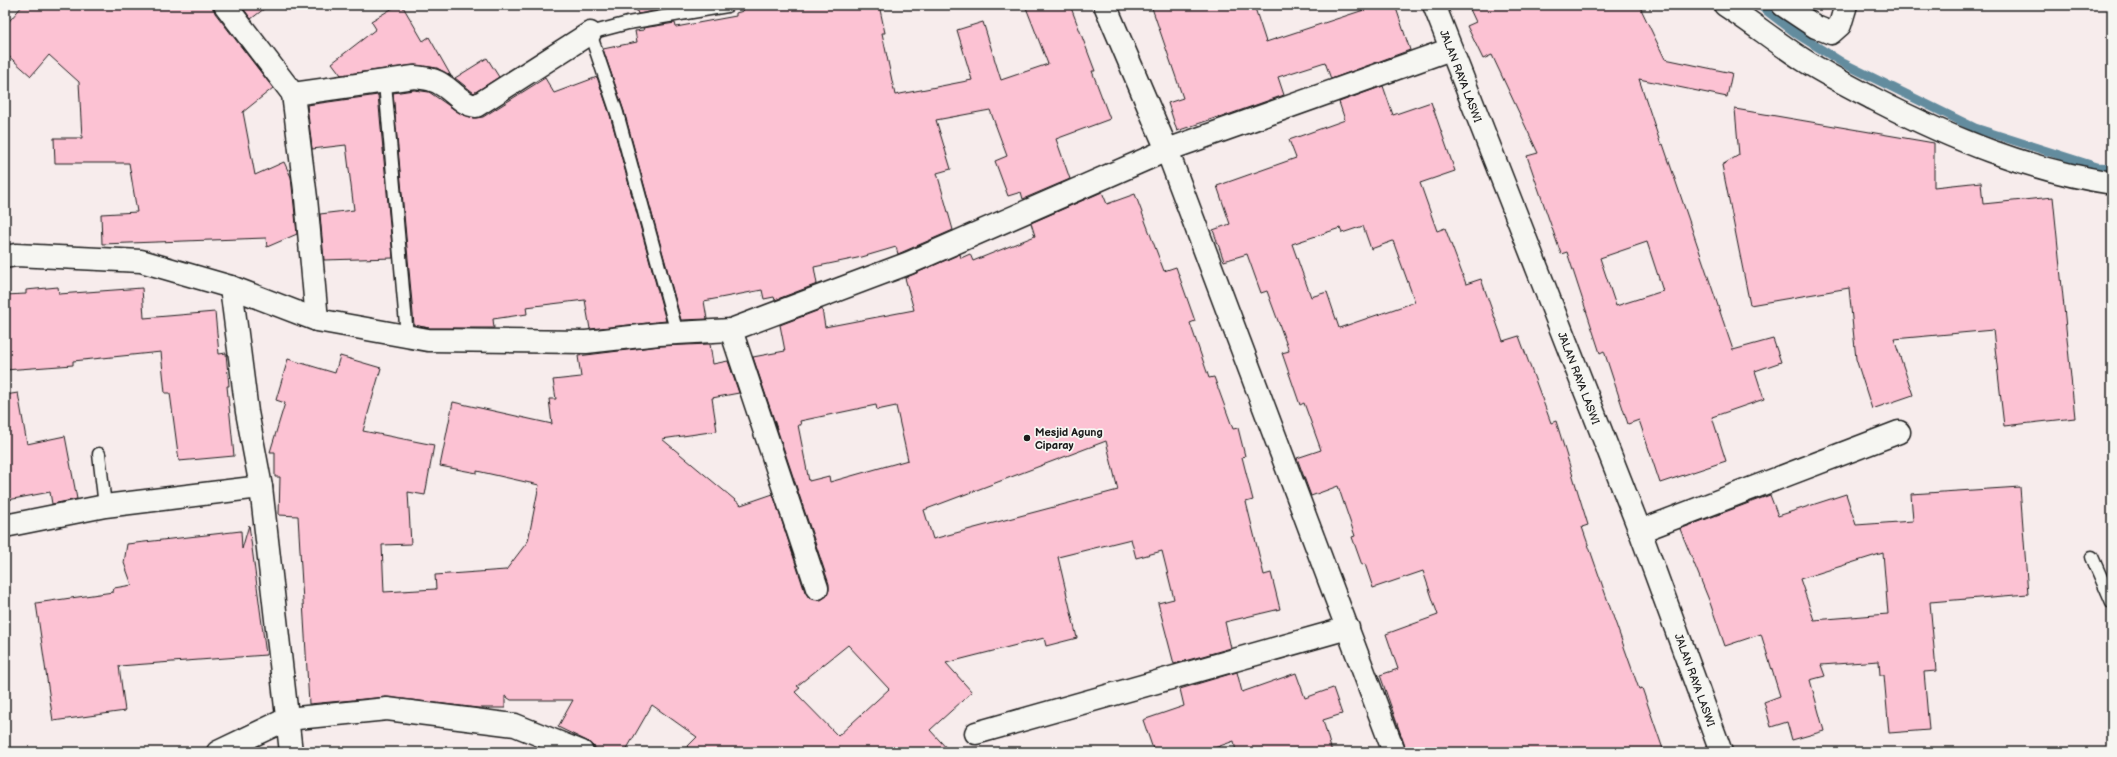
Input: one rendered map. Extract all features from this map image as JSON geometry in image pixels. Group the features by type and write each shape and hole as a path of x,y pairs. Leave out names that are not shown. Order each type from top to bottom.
{"street":[{"path":"226,5 293,94 306,198 317,320"},
{"path":"1105,5 1168,150 1250,372 1394,752"},
{"name":"JALAN RAYA LASWI","path":"1434,5 1640,531 1721,752"},
{"path":"1725,5 1809,44 1913,119 1989,151 2041,169 2072,177 2112,182"},
{"path":"1783,5 1809,44"},
{"path":"1809,44 1828,33 1835,31 1840,25 1846,5"},
{"path":"293,94 385,83 414,77 430,78 444,85 468,105 476,106 590,34"},
{"path":"9,250 141,261 231,287 317,320 428,340 586,342 677,333 731,330 909,263 1168,150 1450,49"},
{"path":"231,287 247,412 261,487 291,752"},
{"path":"731,330 816,588"},
{"path":"1640,531 1899,432"},
{"path":"5,526 105,506 261,487"},
{"path":"976,733 1348,628"},
{"path":"218,752 287,719 387,709 515,725 582,752"}],"lane":[{"path":"677,333 617,113 590,34 628,23 727,6"},
{"path":"385,83 407,336"},
{"path":"99,454 105,506"},
{"path":"2092,557 2112,604"}],"building":[{"path":"23,5 213,5 215,13 273,88 243,112 255,175 284,162 291,177 297,234 267,247 266,238 102,244 101,214 137,212 129,163 55,163 54,138 82,138 79,82 49,55 31,76 5,53 5,26"},
{"path":"241,5 269,5 251,19"},
{"path":"398,5 402,5 423,41 429,37 451,76 437,68 415,65 341,75 332,63 376,29 371,21"},
{"path":"635,5 669,5 670,8 638,14"},
{"path":"741,5 879,5 885,33 882,33 895,95 972,80 957,30 983,22 1001,80 1048,64 1025,5 1070,5 1095,71 1092,71 1110,119 1056,139 1070,179 1023,199 1021,192 1008,196 995,161 1007,156 990,110 936,120 951,169 937,173 953,230 898,254 896,247 862,257 814,267 817,284 775,300 774,297 764,299 762,290 704,301 707,319 681,320 624,111 603,49 637,42 635,31 644,30 643,28 675,23 676,27 736,16 736,13 743,11"},
{"path":"1151,5 1254,5 1266,42 1379,5 1395,5 1410,50 1331,79 1325,62 1278,77 1284,95 1177,131 1168,103 1183,98"},
{"path":"1468,5 1639,5 1665,59 1732,73 1727,97 1639,79 1661,145 1663,144 1733,350 1773,339 1781,362 1755,371 1764,399 1712,417 1726,461 1660,483 1639,420 1628,424 1604,351 1600,353 1567,252 1561,254 1527,156 1538,153 1492,55 1483,59 1467,26 1476,22","holes":["1647,242 1663,291 1616,306 1600,258"]},
{"path":"487,58 499,77 474,93 455,78"},
{"path":"597,77 610,115 666,321 590,329 585,300 526,307 527,314 493,319 494,328 429,328 414,325 393,93 414,90 429,92 461,114 474,118 483,117 545,78 554,93"},
{"path":"1383,86 1393,115 1431,102 1455,171 1420,183 1437,231 1445,228 1466,284 1481,279 1503,341 1519,336 1551,423 1556,421 1588,525 1582,527 1639,689 1642,688 1664,752 1407,752 1380,675 1398,669 1386,634 1438,615 1423,571 1373,588 1365,564 1362,565 1352,537 1355,536 1338,486 1311,496 1297,458 1321,450 1304,403 1300,405 1282,353 1289,351 1267,291 1261,293 1247,254 1224,261 1213,230 1230,224 1217,186 1296,158 1289,140 1345,120 1339,102","holes":["1363,226 1371,249 1393,241 1415,302 1339,328 1327,292 1311,297 1292,244 1340,228 1342,233"]},
{"path":"378,95 393,258 324,260 320,214 354,210 346,145 312,149 307,105"},
{"path":"1735,109 1934,143 1934,187 1981,182 1983,204 2053,197 2075,418 2004,426 1993,330 1894,339 1913,395 1872,409 1856,359 1849,288 1750,305 1722,165 1739,155"},
{"path":"1102,192 1107,204 1135,194 1164,271 1176,267 1195,321 1190,323 1209,378 1214,377 1233,429 1238,428 1245,456 1242,457 1253,500 1246,502 1264,575 1271,573 1280,609 1225,622 1231,648 1174,664 1158,603 1174,599 1162,551 1136,558 1131,539 1058,557 1077,638 1046,646 1044,638 946,663 972,692 930,730 950,752 682,752 697,737 652,705 625,752 600,752 587,741 558,727 573,700 511,700 505,696 505,708 478,708 386,697 309,704 298,516 279,515 280,477 275,477 275,452 270,452 285,403 276,400 288,359 335,373 340,356 381,368 363,431 434,445 425,495 408,492 411,544 382,545 384,592 436,589 435,575 506,570 528,541 539,485 477,471 477,473 440,466 453,402 552,424 549,399 556,399 553,380 581,377 578,356 660,346 710,344 713,364 728,361 739,393 712,398 717,431 662,439 741,505 773,494 805,592 809,598 821,600 827,596 829,584 753,357 785,351 780,325 822,309 825,327 914,310 905,278 960,254 961,258 970,254 973,261 1035,236 1031,223","holes":["876,405 877,410 896,406 908,460 830,482 829,476 809,481 798,425 801,425 800,421","1106,441 1118,490 933,539 924,510","848,645 889,689 838,736 795,692 800,688 797,686"]},
{"path":"58,287 59,294 142,288 144,318 215,312 219,354 226,353 229,386 227,386 234,456 179,461 170,393 165,393 161,352 73,361 73,365 5,370 5,295 26,294 26,290"},
{"path":"18,393 27,444 65,436 77,499 52,504 50,492 8,500 5,483 5,395"},
{"path":"2020,487 2028,594 1930,602 1936,671 1924,672 1929,730 1889,733 1884,675 1880,675 1879,661 1821,665 1825,676 1810,680 1824,731 1792,740 1787,722 1771,727 1764,702 1780,696 1761,634 1725,646 1709,600 1680,529 1770,495 1778,516 1846,494 1856,525 1913,521 1911,494","holes":["1883,553 1888,614 1814,620 1800,579"]},
{"path":"249,525 266,655 119,666 125,711 53,721 36,603 113,592 114,588 132,585 124,563 127,544 241,531 242,549"},
{"path":"1237,672 1242,692 1296,673 1305,698 1333,688 1342,714 1323,720 1332,752 1236,752 1234,741 1203,752 1154,752 1143,720 1184,706 1180,689"}],"waterway":[{"path":"1759,5 1797,34 1843,63 1975,128 2097,167 2112,168"}],"place":[{"name":"Mesjid Agung Ciparay","path":"1027,438"}]}
